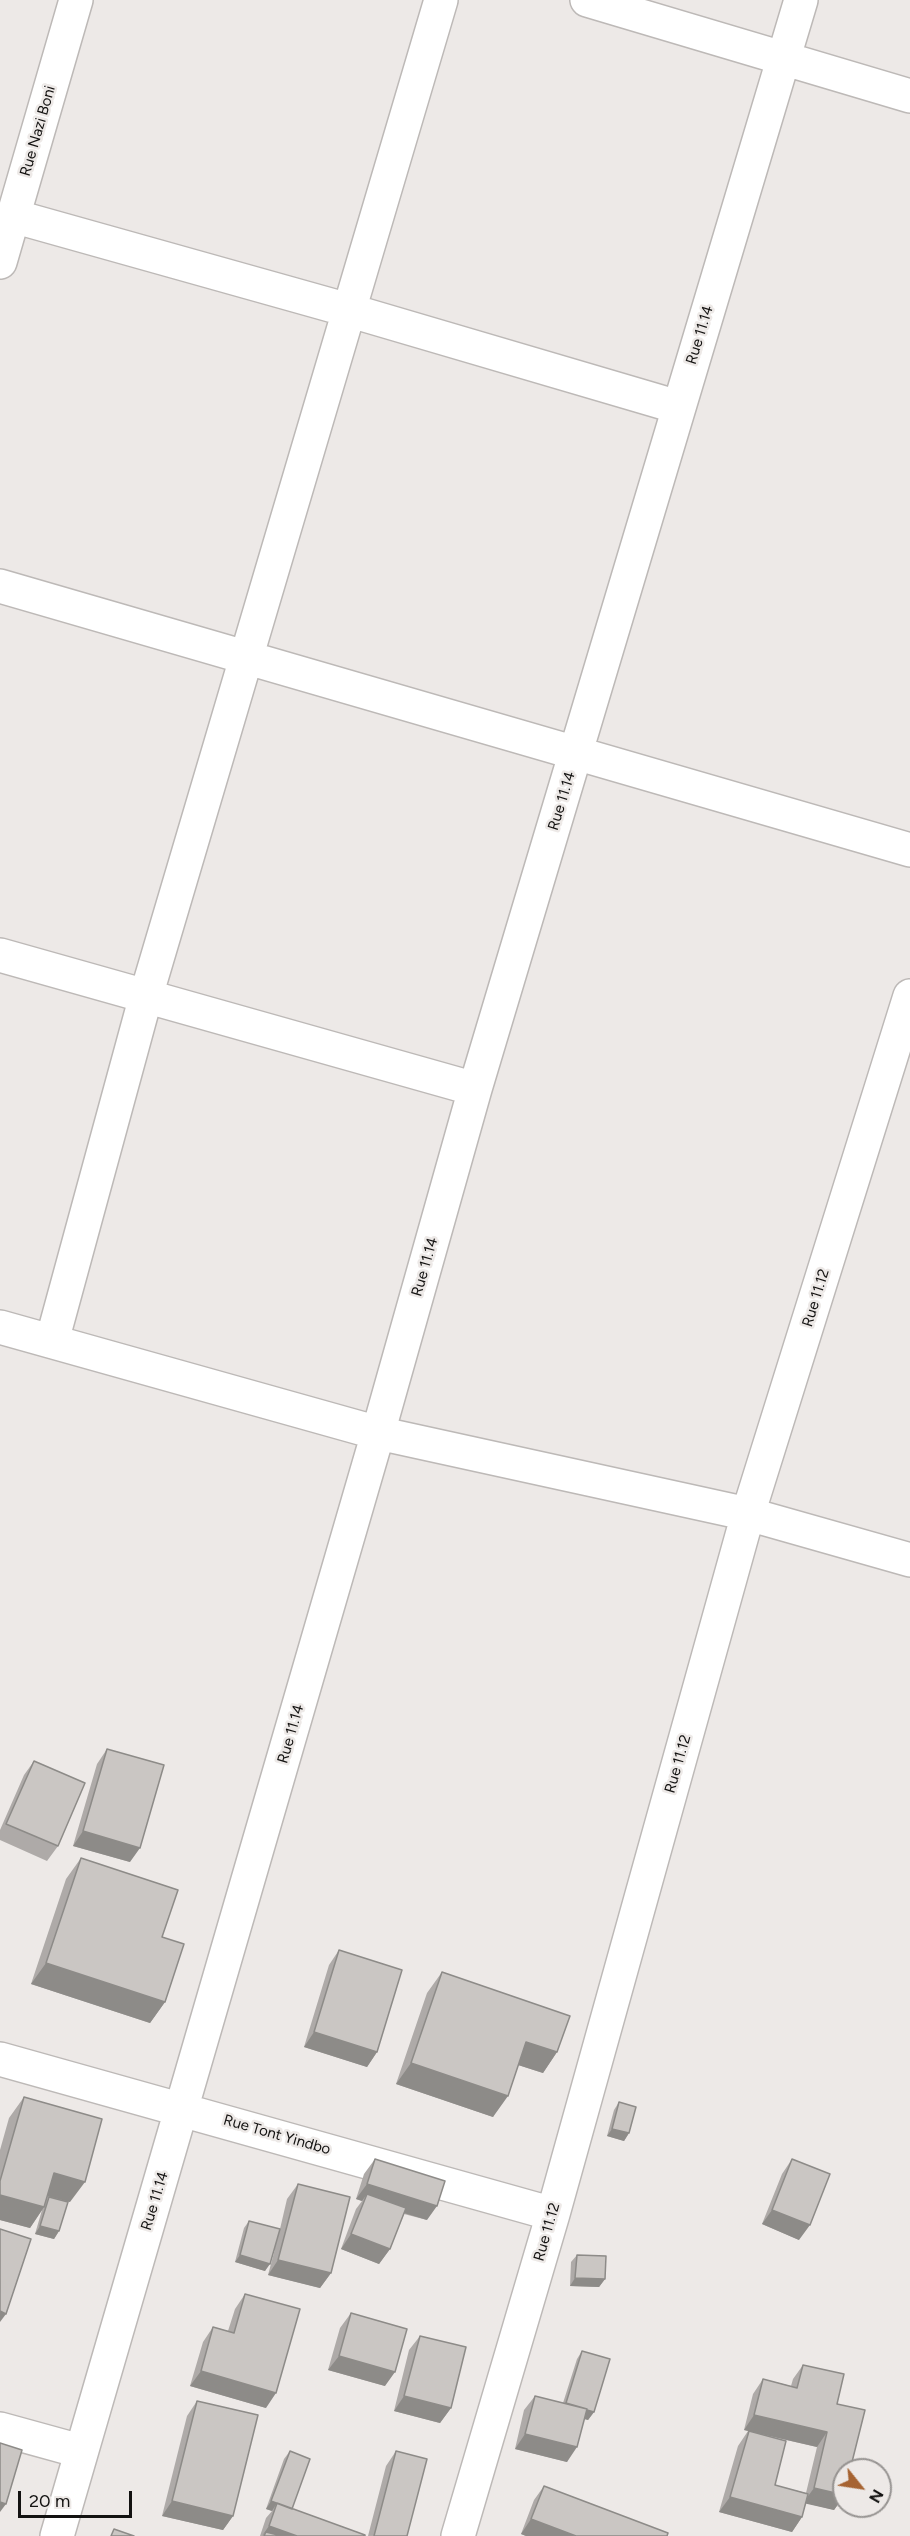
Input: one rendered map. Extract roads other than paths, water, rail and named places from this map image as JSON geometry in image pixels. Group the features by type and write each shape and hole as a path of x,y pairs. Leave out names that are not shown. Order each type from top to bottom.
{"street":[{"name":"Rue Nazi Boni","path":"0,262 76,0"},
{"path":"52,1341 146,996 248,658 348,310 441,0"},
{"path":"587,0 910,96"},
{"name":"Rue 11.14","path":"57,2536 378,1433 475,1089 801,0"},
{"path":"13,216 348,310 678,407"},
{"path":"0,586 910,850"},
{"path":"0,955 475,1089"},
{"name":"Rue 11.12","path":"458,2536 553,2214 748,1514 910,996"},
{"path":"0,1327 378,1433 748,1514 910,1560"},
{"name":"Rue Tont Yindbo","path":"0,2059 553,2214"},
{"path":"0,2429 80,2451"}]}
